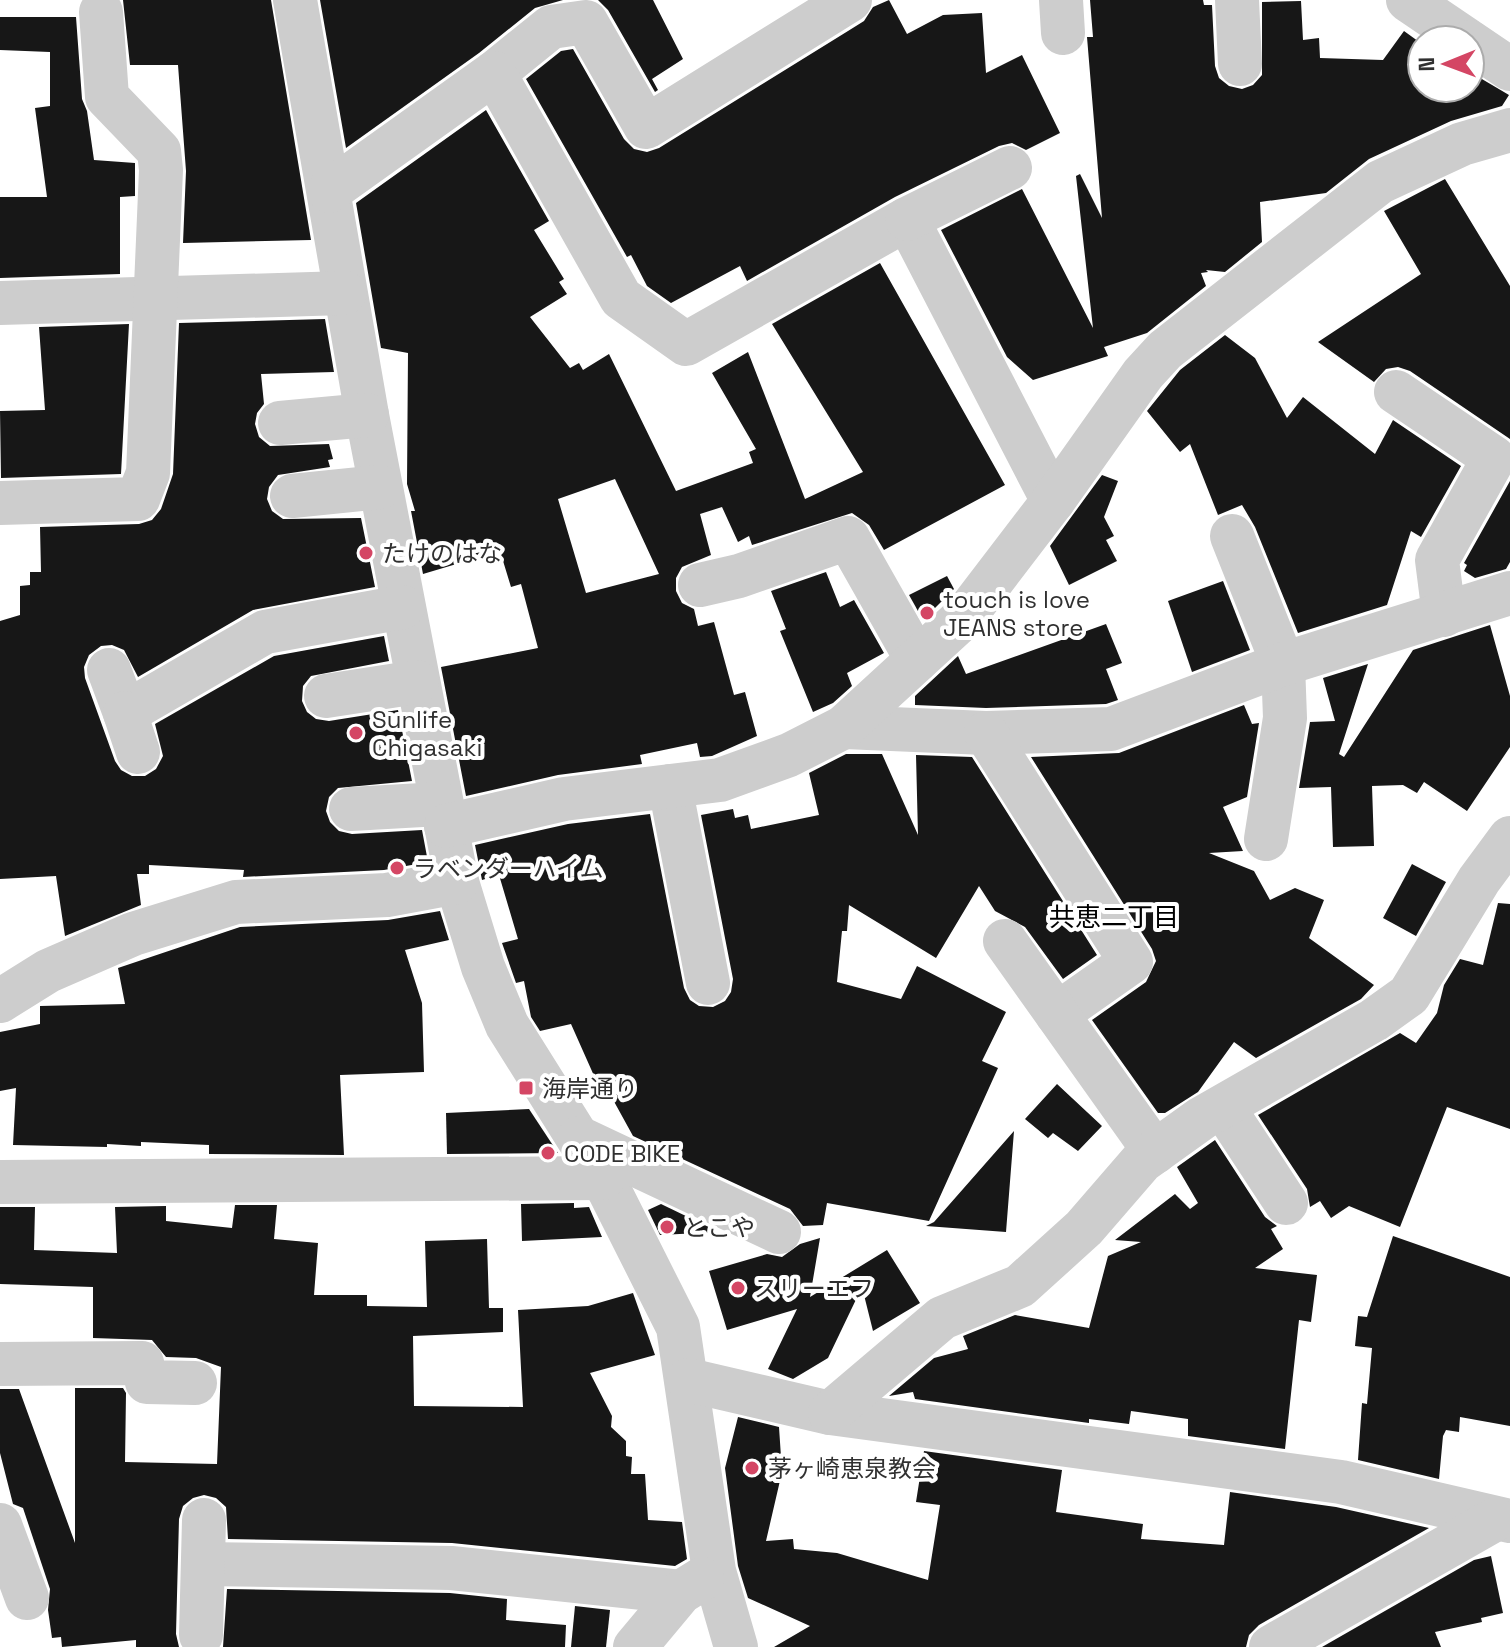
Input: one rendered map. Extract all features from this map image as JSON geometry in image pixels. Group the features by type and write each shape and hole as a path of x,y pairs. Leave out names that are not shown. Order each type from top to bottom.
{"street":[{"path":"295,0 380,487 457,882 483,967 507,1025 603,1178 678,1327 688,1380 698,1582 736,1647"},
{"path":"329,191 494,73 551,27 586,22 646,127 850,0"},
{"path":"1237,0 1240,64"},
{"path":"1408,0 1443,24"},
{"path":"0,503 138,499 148,473 153,296 161,170 159,151 107,97 101,12"},
{"path":"1486,53 1510,69"},
{"path":"494,73 621,298 686,344 907,219 1010,168"},
{"path":"351,809 443,815 720,780 789,755 844,727 965,616 1053,501 1143,374 1165,350 1380,182 1462,144 1510,130"},
{"path":"907,219 1053,501"},
{"path":"0,303 153,296 345,293"},
{"path":"1396,392 1494,458 1437,560 1444,615"},
{"path":"280,423 367,415"},
{"path":"292,496 380,487"},
{"path":"1232,536 1283,664 1285,718 1266,839"},
{"path":"700,585 739,576 848,538 917,660"},
{"path":"844,727 986,733 1111,729 1283,664 1510,593"},
{"path":"109,670 132,732 265,632 403,607"},
{"path":"326,696 417,682"},
{"path":"986,733 1142,976 1057,1014"},
{"path":"670,786 708,983"},
{"path":"830,1413 942,1318 1020,1286 1084,1228 1142,1161 1213,1113 1374,1020 1409,995 1479,880 1510,838"},
{"path":"0,1001 48,971 90,952 133,934 236,902 387,895 457,882"},
{"path":"1005,941 1155,1152"},
{"path":"1213,1113 1286,1203"},
{"path":"577,1137 779,1232"},
{"path":"0,1182 603,1178"},
{"path":"0,1364 142,1363 147,1382 195,1383"},
{"path":"688,1380 830,1413 1260,1468 1341,1482 1503,1520"},
{"path":"201,1635 204,1520"},
{"path":"1271,1647 1503,1520"},
{"path":"0,1525 27,1598"},
{"path":"203,1564 451,1568 698,1582"},
{"path":"635,1647 698,1582"}],"building":[{"path":"123,0 271,0 311,240 183,243 186,171 178,65 130,65"},
{"path":"320,0 563,0 535,8 479,53 346,148"},
{"path":"598,0 653,0 683,59 652,79 658,90 655,92 608,10"},
{"path":"889,0 907,34 943,15 982,13 986,73 1022,55 1060,133 1026,150 1012,143 999,146 895,197 747,281 740,266 671,303 647,286 631,255 627,257 526,79 561,51 573,49 624,139 634,149 647,152 659,148 864,21 873,7"},
{"path":"1090,0 1203,0 1204,5 1212,5 1215,66 1219,78 1229,86 1242,89 1253,85 1262,75 1262,2 1301,1 1303,40 1319,38 1320,58 1383,60 1404,31 1406,32 1406,104 1486,104 1486,81 1509,95 1502,106 1451,121 1369,159 1326,193 1260,202 1262,242 1225,272 1206,270 1208,272 1201,273 1206,286 1147,333 1104,347 1108,356 1033,380 1007,357 941,230 1022,189 1093,328 1076,176 1080,174 1102,218 1087,37 1093,37"},
{"path":"0,17 76,17 82,99 87,111 94,160 135,163 135,196 120,197 120,274 0,278 0,197 47,197 35,108 50,106 50,52 0,50"},
{"path":"486,110 549,221 534,230 564,279 559,282 567,294 530,317 570,368 579,363 583,370 609,354 676,491 753,463 749,452 756,449 712,373 748,352 805,499 863,472 772,324 880,263 1005,485 884,550 869,525 852,513 752,545 749,536 738,542 722,507 700,514 711,555 682,567 676,578 676,591 682,603 694,609 698,626 714,622 734,695 745,692 757,736 712,756 700,757 697,743 640,755 642,764 558,775 466,796 441,667 538,648 521,584 511,587 500,551 423,574 411,511 415,511 407,484 408,353 381,348 356,203","holes":["615,479 659,574 586,593 558,499"]},
{"path":"1445,179 1510,286 1510,439 1410,371 1398,367 1386,369 1374,382 1318,342 1421,274 1384,211"},
{"path":"325,319 334,372 261,374 264,404 257,413 255,424 259,437 270,446 329,444 333,459 328,460 330,467 278,475 269,487 267,499 272,511 283,519 361,518 375,587 253,610 138,677 124,650 112,645 101,646 89,655 84,667 85,678 115,761 121,770 132,776 145,776 156,769 163,756 155,724 274,656 384,636 389,661 311,676 303,686 302,701 307,712 316,719 329,721 398,710 412,781 338,788 329,797 326,811 330,822 339,831 352,834 422,830 428,862 384,870 243,877 244,870 149,865 149,874 137,874 141,905 65,936 56,876 0,879 0,621 20,615 20,586 30,585 30,572 41,572 40,527 139,524 152,520 161,509 173,474 179,323"},
{"path":"129,324 121,474 1,478 0,411 45,410 39,327"},
{"path":"1225,335 1255,358 1287,418 1303,397 1375,454 1393,420 1461,466 1421,537 1411,531 1387,605 1298,633 1255,527 1242,505 1218,515 1190,444 1180,452 1147,411 1180,370"},
{"path":"1102,475 1118,481 1104,517 1114,536 1106,540 1117,561 1069,585 1050,546"},
{"path":"1510,481 1510,562 1506,569 1475,578 1464,571 1467,565 1464,563"},
{"path":"826,572 840,607 854,600 884,653 847,673 852,686 833,703 813,712 780,631 786,629 771,591"},
{"path":"947,576 954,589 923,620 909,595"},
{"path":"1223,581 1250,650 1192,672 1168,601"},
{"path":"1106,624 1122,663 1106,669 1118,700 1106,704 986,708 915,705 915,696 958,656 966,674"},
{"path":"1490,625 1510,696 1510,747 1467,811 1424,782 1417,793 1403,785 1372,786 1374,846 1333,847 1331,787 1299,788 1310,722 1335,721 1323,678 1368,664 1339,754 1344,757 1413,650"},
{"path":"1244,705 1252,724 1259,723 1247,797 1223,807 1243,851 1209,853 1254,871 1270,900 1295,888 1324,900 1309,938 1374,985 1361,999 1256,1058 1234,1042 1198,1092 1165,1113 1158,1113 1092,1020 1146,982 1156,961 1152,949 1031,757 1119,753"},
{"path":"846,754 882,754 918,835 916,755 972,757 1097,955 1063,979 1025,927 995,911 979,886 936,958 849,905 847,931 842,931 837,982 901,999 917,966 1006,1012 982,1061 998,1068 929,1221 827,1203 823,1225 803,1226 790,1209 633,1136 600,1076 595,1078 571,1024 540,1031 531,1017 524,981 516,983 502,943 518,939 499,875 482,880 475,845 568,824 650,814 684,988 690,1000 699,1006 713,1007 725,1001 731,992 733,979 701,815 733,809 735,818 748,815 751,829 819,815 809,773"},
{"path":"1412,864 1446,882 1416,936 1383,918"},
{"path":"1498,903 1510,904 1510,1129 1447,1107 1400,1227 1349,1206 1331,1218 1320,1201 1310,1207 1307,1189 1258,1115 1400,1033 1416,1043 1437,1013 1444,985 1460,959 1483,965"},
{"path":"440,911 449,940 405,950 422,1003 424,1072 340,1075 344,1155 209,1154 209,1145 141,1142 141,1146 107,1144 107,1147 13,1145 16,1088 0,1091 0,1032 40,1024 40,1006 125,1004 118,968 240,927 388,920"},
{"path":"1057,1084 1102,1126 1078,1151 1053,1133 1048,1138 1025,1119"},
{"path":"529,1109 558,1153 447,1154 446,1113"},
{"path":"1014,1131 1006,1232 926,1226 934,1222"},
{"path":"1215,1140 1265,1217 1277,1226 1271,1229 1283,1249 1255,1268 1317,1275 1311,1322 1299,1320 1285,1449 1188,1436 1188,1419 1131,1411 1129,1424 1089,1419 1089,1423 915,1399 913,1392 889,1396 934,1358 968,1349 963,1336 1015,1315 1089,1328 1108,1256 1141,1242 1115,1240 1175,1194 1190,1209 1198,1203 1177,1167"},
{"path":"574,1203 574,1208 589,1207 602,1237 522,1241 521,1204"},
{"path":"661,1204 719,1232 660,1235 648,1210"},
{"path":"235,1205 277,1205 274,1239 318,1243 314,1295 367,1295 367,1306 427,1307 425,1241 487,1239 489,1308 503,1308 503,1332 413,1336 414,1406 523,1407 518,1310 588,1306 633,1293 655,1355 590,1373 612,1416 611,1427 626,1441 626,1456 632,1457 631,1474 645,1474 648,1520 682,1522 687,1559 675,1566 452,1543 228,1539 226,1507 216,1498 204,1495 193,1498 183,1506 179,1519 176,1634 179,1647 136,1647 136,1640 62,1647 61,1637 52,1638 48,1610 50,1589 23,1508 13,1504 0,1453 0,1389 19,1389 75,1543 75,1388 123,1388 126,1393 125,1462 217,1464 221,1367 196,1358 166,1357 152,1340 93,1338 93,1287 0,1284 0,1207 35,1207 34,1250 117,1253 115,1207 166,1206 166,1221 232,1228"},
{"path":"1393,1236 1510,1277 1510,1426 1460,1417 1459,1432 1446,1430 1443,1436 1439,1479 1358,1460 1362,1403 1367,1404 1372,1348 1355,1346 1358,1316 1367,1317"},
{"path":"820,1238 810,1297 887,1250 920,1303 873,1331 862,1287 828,1358 793,1379 768,1369 797,1309 727,1330 709,1271 767,1254 782,1257 800,1244"},
{"path":"738,1417 779,1427 782,1472 766,1541 793,1539 794,1549 837,1553 928,1580 940,1505 916,1502 924,1451 1062,1470 1056,1512 1143,1524 1141,1539 1224,1545 1230,1492 1336,1507 1429,1528 1259,1625 1249,1635 1246,1647 774,1647 810,1626 748,1598 738,1566 725,1468"},
{"path":"1491,1556 1503,1613 1481,1618 1482,1622 1435,1632 1441,1647 1322,1647 1474,1560"},
{"path":"227,1589 450,1593 507,1599 506,1620 566,1625 565,1647 223,1647"},
{"path":"575,1606 610,1610 606,1647 571,1647"}],"place":[{"name":"たけのはな","path":"366,553"},
{"name":"touch is love JEANS store","path":"927,613"},
{"name":"Sunlife Chigasaki","path":"356,733"},
{"name":"ラベンダーハイム","path":"397,868"},
{"name":"海岸通り","path":"526,1088"},
{"name":"CODE BIKE","path":"548,1153"},
{"name":"とこや","path":"667,1227"},
{"name":"スリーエフ","path":"738,1288"},
{"name":"茅ヶ崎恵泉教会","path":"752,1468"}],"district":[{"name":"共恵二丁目","path":"1114,917"}]}
